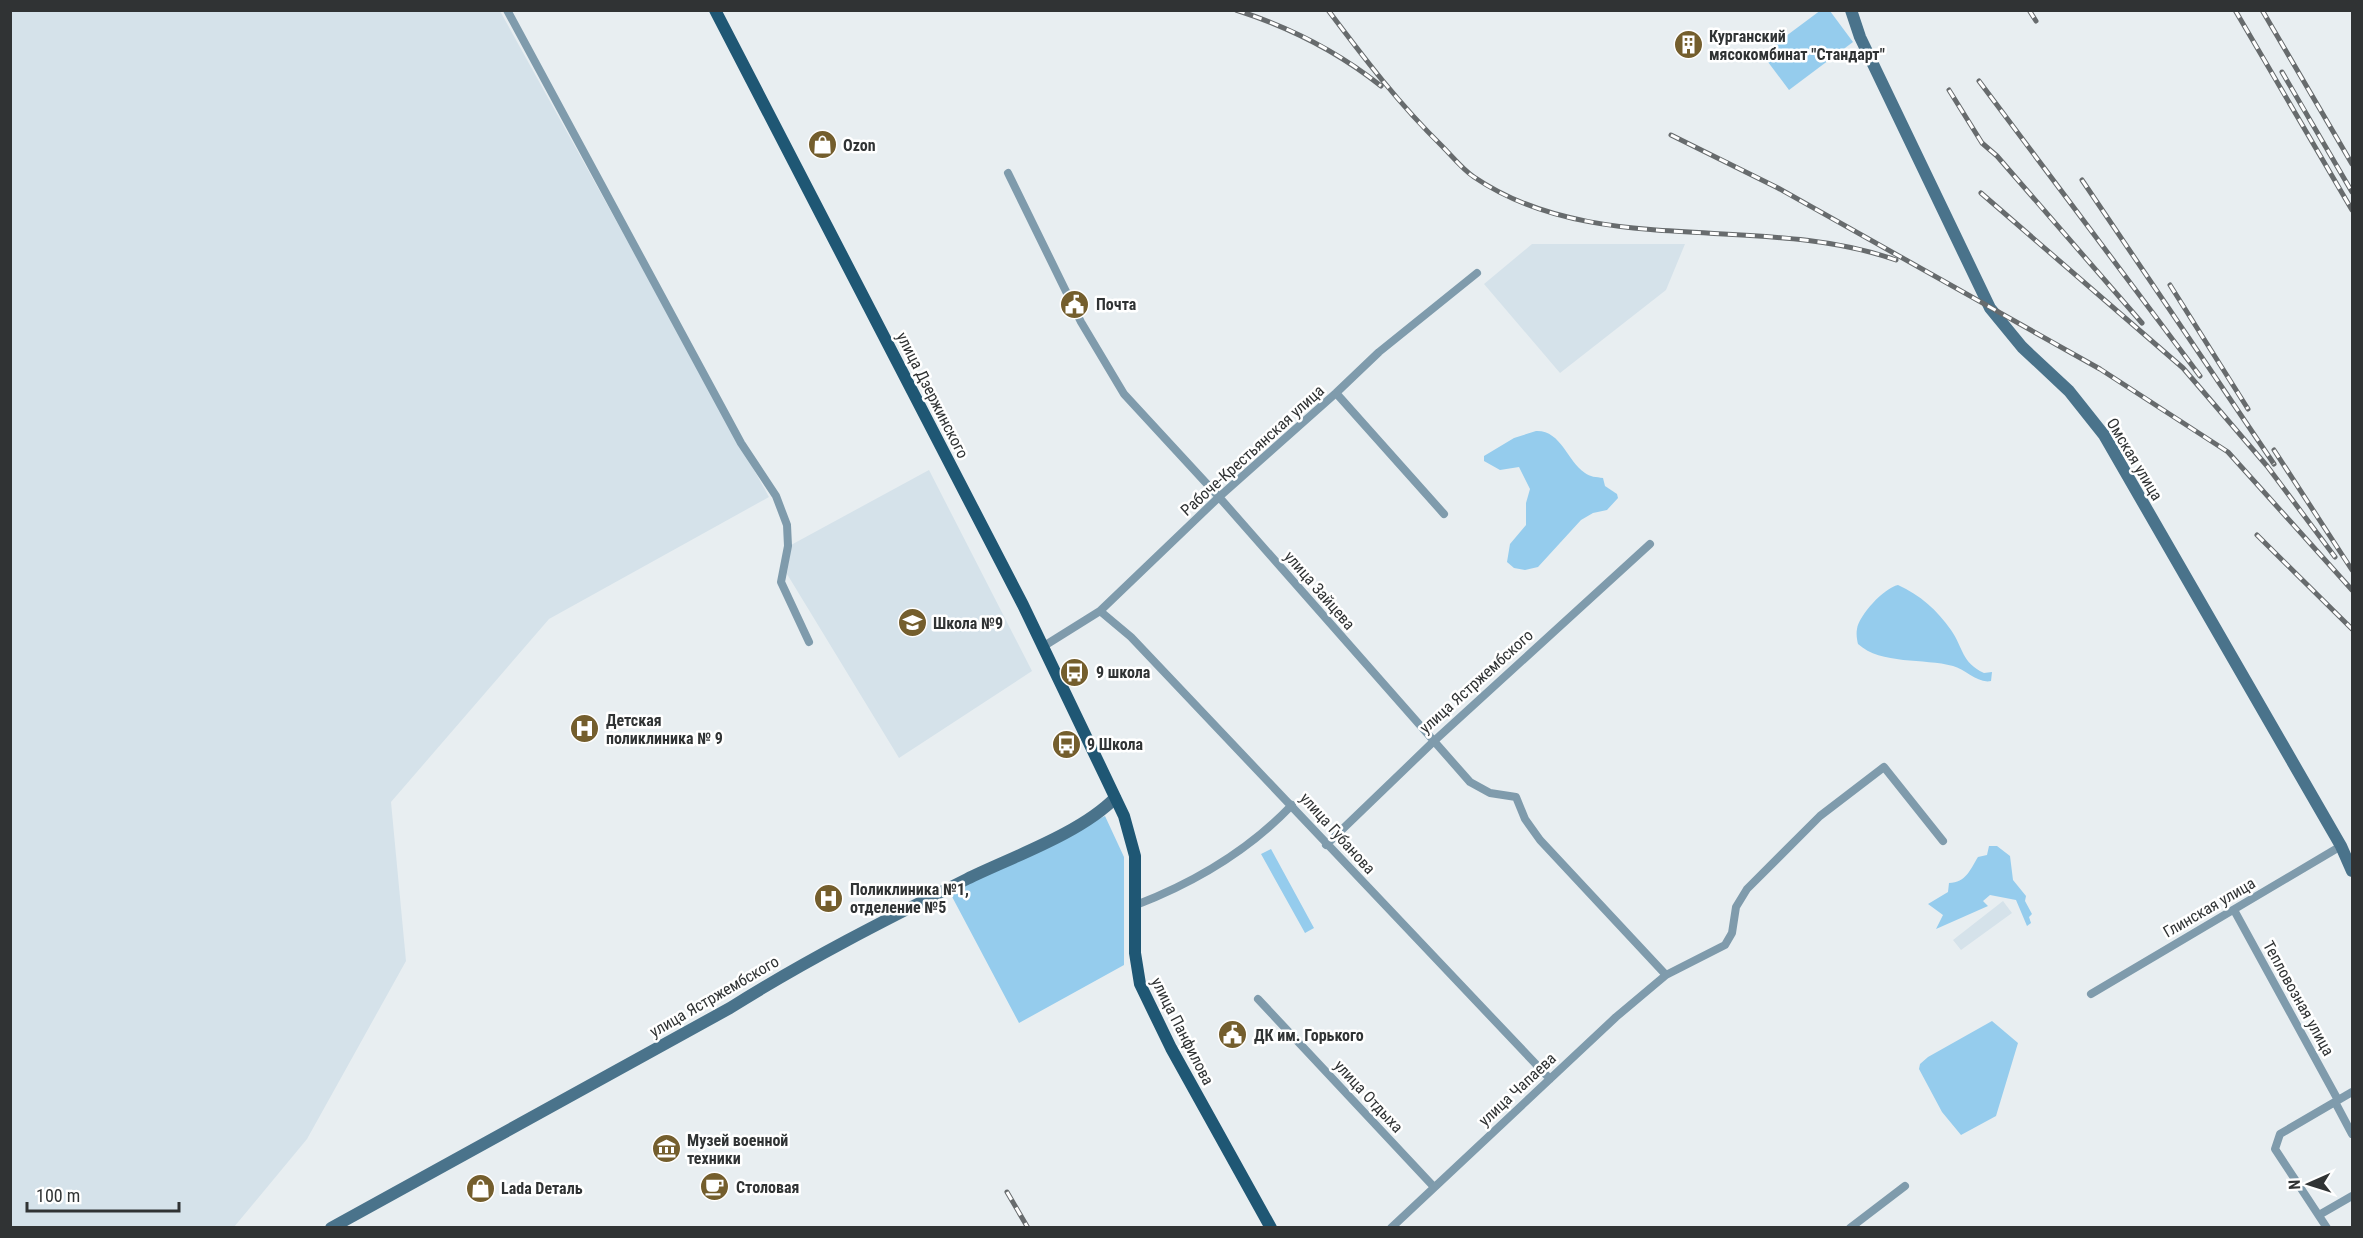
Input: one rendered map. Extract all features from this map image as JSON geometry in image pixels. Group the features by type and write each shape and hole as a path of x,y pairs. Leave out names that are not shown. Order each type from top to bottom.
{"main road":[{"name":"улица Дзержинского","path":"715,10 1044,646 1115,798"},
{"name":"Омская улица","path":"1851,10 1860,38 1990,308 2022,347 2069,391 2104,435 2342,846 2352,871"},
{"name":"улица Панфилова","path":"1115,798 1131,837 1135,856 1135,953 1140,984 1171,1048 1271,1227"},
{"name":"улица Ястржембского","path":"331,1227 730,1008 783,975 946,890 1084,822 1115,798"}],"street":[{"path":"507,10 730,423 776,496 787,525 788,546 781,582 809,642"},
{"name":"улица Зайцева","path":"1008,173 1081,322 1110,375 1124,394 1219,497 1432,742 1479,788 1516,797 1525,819 1540,840 1666,975"},
{"name":"Рабоче-Крестьянская улица","path":"1044,646 1100,611 1219,497 1379,352 1477,273"},
{"path":"1336,393 1444,514"},
{"name":"улица Ястржембского","path":"1326,845 1432,742 1650,544"},
{"name":"улица Губанова","path":"1100,611 1131,637 1550,1079"},
{"name":"улица Чапаева","path":"1391,1227 1666,975 1725,945 1732,933 1737,907 1747,889 1820,816 1884,767 1943,841"},
{"path":"1136,905 1178,888 1266,832 1292,805"},
{"name":"Глинская улица","path":"2091,994 2342,846"},
{"name":"Тепловозная улица","path":"2234,910 2352,1134"},
{"name":"улица Отдыха","path":"1258,999 1434,1187"},
{"path":"2326,1227 2275,1149 2280,1134 2352,1092"},
{"path":"1850,1227 1905,1186"},
{"path":"2319,1215 2352,1197"}],"shaded area":[{"path":"1821,10 1830,11 1853,42 1789,90 1762,54"},
{"path":"10,11 500,11 769,497 549,619 391,802 406,961 307,1139 234,1227 11,1227"},
{"path":"1532,244 1685,244 1666,290 1560,373 1484,284"},
{"path":"1536,431 1552,435 1579,468 1593,477 1603,478 1605,486 1617,494 1618,498 1607,510 1593,513 1581,520 1538,567 1525,570 1514,568 1507,562 1510,544 1526,525 1526,503 1530,489 1519,467 1500,470 1484,461 1484,456 1514,438"},
{"name":"Школа №9","path":"929,470 1032,671 899,758 787,574 791,545"},
{"path":"1898,585 1921,598 1940,616 1951,630 1967,660 1984,673 1992,672 1991,681 1981,680 1953,666 1878,655 1858,644 1857,629 1862,617 1879,597"},
{"path":"1105,816 1124,857 1124,965 1019,1023 949,891"},
{"path":"1989,846 1997,846 2010,856 2013,880 2026,896 2025,901 2032,914 2029,917 2031,923 2027,926 2016,900 1990,895 1983,901 1988,906 1936,929 1943,915 1928,904 1948,892 1949,883 1964,878 1978,857 1987,855"},
{"path":"1271,849 1314,928 1305,933 1261,854"},
{"path":"2003,901 2012,913 1961,950 1953,940"},
{"path":"1992,1021 2018,1043 1996,1116 1961,1135 1942,1112 1919,1069 1920,1064 1928,1057"}],"railway":[{"path":"1236,10 1312,41 1381,86"},
{"path":"1328,10 1397,97 1461,166 1474,177 1522,202 1572,218 1625,227 1790,238 1844,246 1896,260"},
{"path":"2029,10 2036,21"},
{"path":"2235,10 2352,210"},
{"path":"2262,10 2352,164"},
{"path":"2282,72 2352,192"},
{"path":"1979,81 2200,376"},
{"path":"1949,90 1982,143 1997,156 2142,323"},
{"path":"1671,135 1778,188 2100,369 2228,452 2352,590"},
{"path":"2082,180 2274,464"},
{"path":"1981,193 2183,368 2267,466 2335,557"},
{"path":"2170,285 2248,409"},
{"path":"2274,450 2352,570"},
{"path":"2257,535 2352,629"},
{"path":"1007,1192 1028,1228"}],"place":[{"name":"Курганский мясокомбинат \"Стандарт\"","path":"1688,45"},
{"name":"Ozon","path":"822,145"},
{"name":"Почта","path":"1075,304"},
{"name":"Школа №9","path":"912,623"},
{"name":"9 школа","path":"1075,672"},
{"name":"Детская поликлиника № 9","path":"585,729"},
{"name":"9 Школа","path":"1066,744"},
{"name":"Поликлиника №1, отделение №5","path":"829,898"},
{"name":"ДК им. Горького","path":"1233,1035"},
{"name":"Музей военной техники","path":"666,1149"},
{"name":"Столовая","path":"715,1187"},
{"name":"Lada Dеталь","path":"480,1188"}]}
